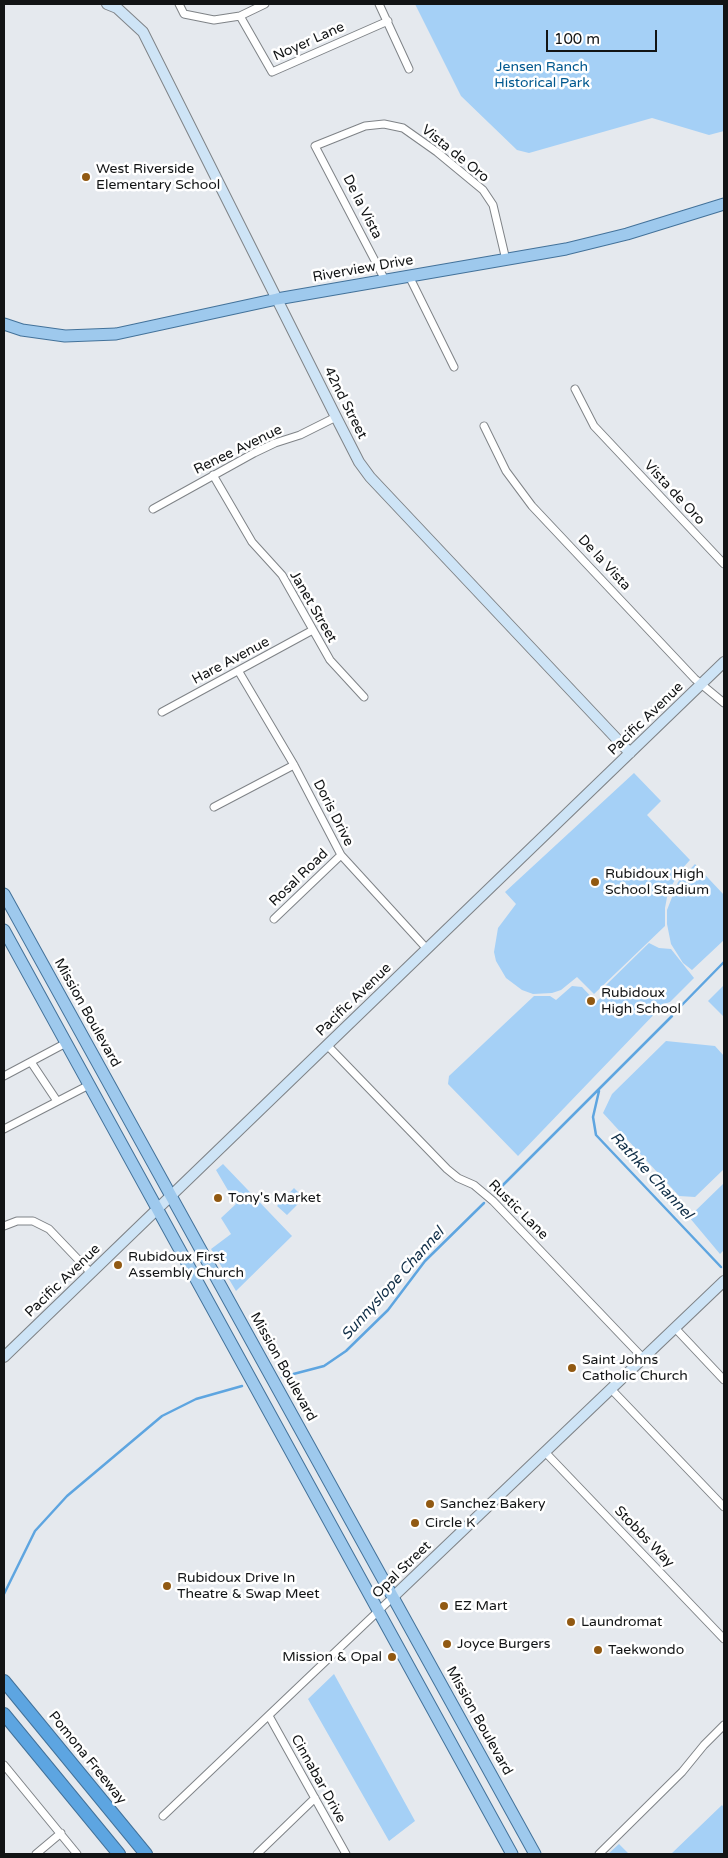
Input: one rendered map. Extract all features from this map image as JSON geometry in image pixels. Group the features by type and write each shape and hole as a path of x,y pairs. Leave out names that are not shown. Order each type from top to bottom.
{"highway":[{"name":"Pomona Freeway","path":"4,1681 146,1854"},
{"path":"4,1714 119,1854"}],"main road":[{"name":"Riverview Drive","path":"4,324 22,330 65,336 108,335 277,299 566,249 627,234 724,204"},
{"name":"Mission Boulevard","path":"4,894 535,1854"},
{"path":"4,930 512,1854"}],"street":[{"name":"42nd Street","path":"107,4 117,8 143,32 336,418 370,477 630,753"},
{"path":"179,4 184,14 214,20 240,16 265,4"},
{"path":"379,4 409,69"},
{"name":"Noyer Lane","path":"240,16 272,72 388,21"},
{"name":"Vista de Oro","path":"315,146 365,126 384,124 403,128 437,152 483,190 493,205 506,260"},
{"name":"De la Vista","path":"315,146 385,280"},
{"path":"409,276 454,367"},
{"name":"Vista de Oro","path":"575,389 594,426 724,564"},
{"name":"Renee Avenue","path":"154,509 213,475 275,443 300,435 336,418"},
{"name":"De la Vista","path":"484,426 506,471 532,506 702,684 724,703"},
{"name":"Janet Street","path":"213,475 252,542 282,575 311,631 330,660 364,697"},
{"name":"Hare Avenue","path":"162,712 239,672 311,631"},
{"name":"Pacific Avenue","path":"4,1357 724,662"},
{"name":"Doris Drive","path":"239,672 294,765 341,855 427,949"},
{"path":"214,807 294,765"},
{"name":"Rosal Road","path":"274,919 341,855"},
{"path":"4,1076 66,1043"},
{"name":"Rustic Lane","path":"327,1045 447,1170 458,1178 474,1185 493,1201 643,1358"},
{"path":"31,1062 57,1101"},
{"path":"4,1129 89,1086"},
{"path":"4,1226 17,1221 33,1221 49,1229 91,1273"},
{"name":"Opal Street","path":"163,1816 724,1281"},
{"path":"675,1328 724,1380"},
{"path":"611,1389 724,1507"},
{"name":"Stobbs Way","path":"544,1452 724,1639"},
{"name":"Cinnabar Drive","path":"269,1716 346,1854"},
{"path":"599,1854 682,1772 704,1745 724,1725"},
{"path":"4,1765 62,1833 77,1854"},
{"path":"257,1854 315,1798"},
{"path":"36,1854 62,1833"}],"green space":[{"name":"Jensen Ranch Historical Park","path":"415,4 724,4 724,131 709,135 652,118 529,153 517,150 461,96"},
{"name":"Rubidoux High School Stadium","path":"634,773 661,801 647,815 690,860 680,871 668,892 665,908 665,926 594,994 577,977 561,990 552,993 533,994 522,990 506,978 496,961 494,952 498,928 516,904 505,892"},
{"path":"695,864 724,895 724,940 692,970 683,963 671,944 667,924 667,910 678,882"},
{"path":"649,943 659,948 671,949 694,978 670,1002 664,1004 518,1156 448,1084 449,1076 534,996 550,996 556,1000 572,986 582,987 596,1002 609,990 605,986"},
{"path":"724,985 724,1017 708,1001"},
{"path":"666,1041 715,1046 724,1056 724,1169 695,1197 679,1196 603,1113 612,1094"},
{"path":"223,1164 292,1236 236,1291 211,1249 231,1234 221,1218 236,1204 216,1170"},
{"path":"724,1183 724,1250 720,1254 689,1217"},
{"path":"294,1188 304,1198 287,1215 277,1206"},
{"path":"334,1674 415,1821 389,1841 308,1699"},
{"path":"722,1805 724,1808 724,1854 671,1854"},
{"path":"619,1844 629,1854 608,1854"}],"waterway":[{"name":"Sunnyslope Channel","path":"676,1011 724,962"},
{"name":"Sunnyslope Channel","path":"496,1192 672,1016"},
{"name":"Rathke Channel","path":"599,1091 593,1117 596,1135 721,1267"},
{"name":"Sunnyslope Channel","path":"282,1377 324,1366 346,1351 388,1310 425,1261 484,1203"},
{"name":"Sunnyslope Channel","path":"4,1594 35,1531 67,1496 162,1416 196,1399 242,1386"}],"place":[{"name":"West Riverside Elementary School","path":"86,177"},
{"name":"Rubidoux High School Stadium","path":"595,882"},
{"name":"Rubidoux High School","path":"591,1001"},
{"name":"Tony's Market","path":"218,1198"},
{"name":"Rubidoux First Assembly Church","path":"118,1265"},
{"name":"Saint Johns Catholic Church","path":"572,1368"},
{"name":"Sanchez Bakery","path":"430,1504"},
{"name":"Circle K","path":"415,1523"},
{"name":"Rubidoux Drive In Theatre & Swap Meet","path":"167,1586"},
{"name":"EZ Mart","path":"444,1606"},
{"name":"Laundromat","path":"571,1622"},
{"name":"Joyce Burgers","path":"447,1644"},
{"name":"Taekwondo","path":"598,1650"},
{"name":"Mission & Opal","path":"392,1657"}]}
